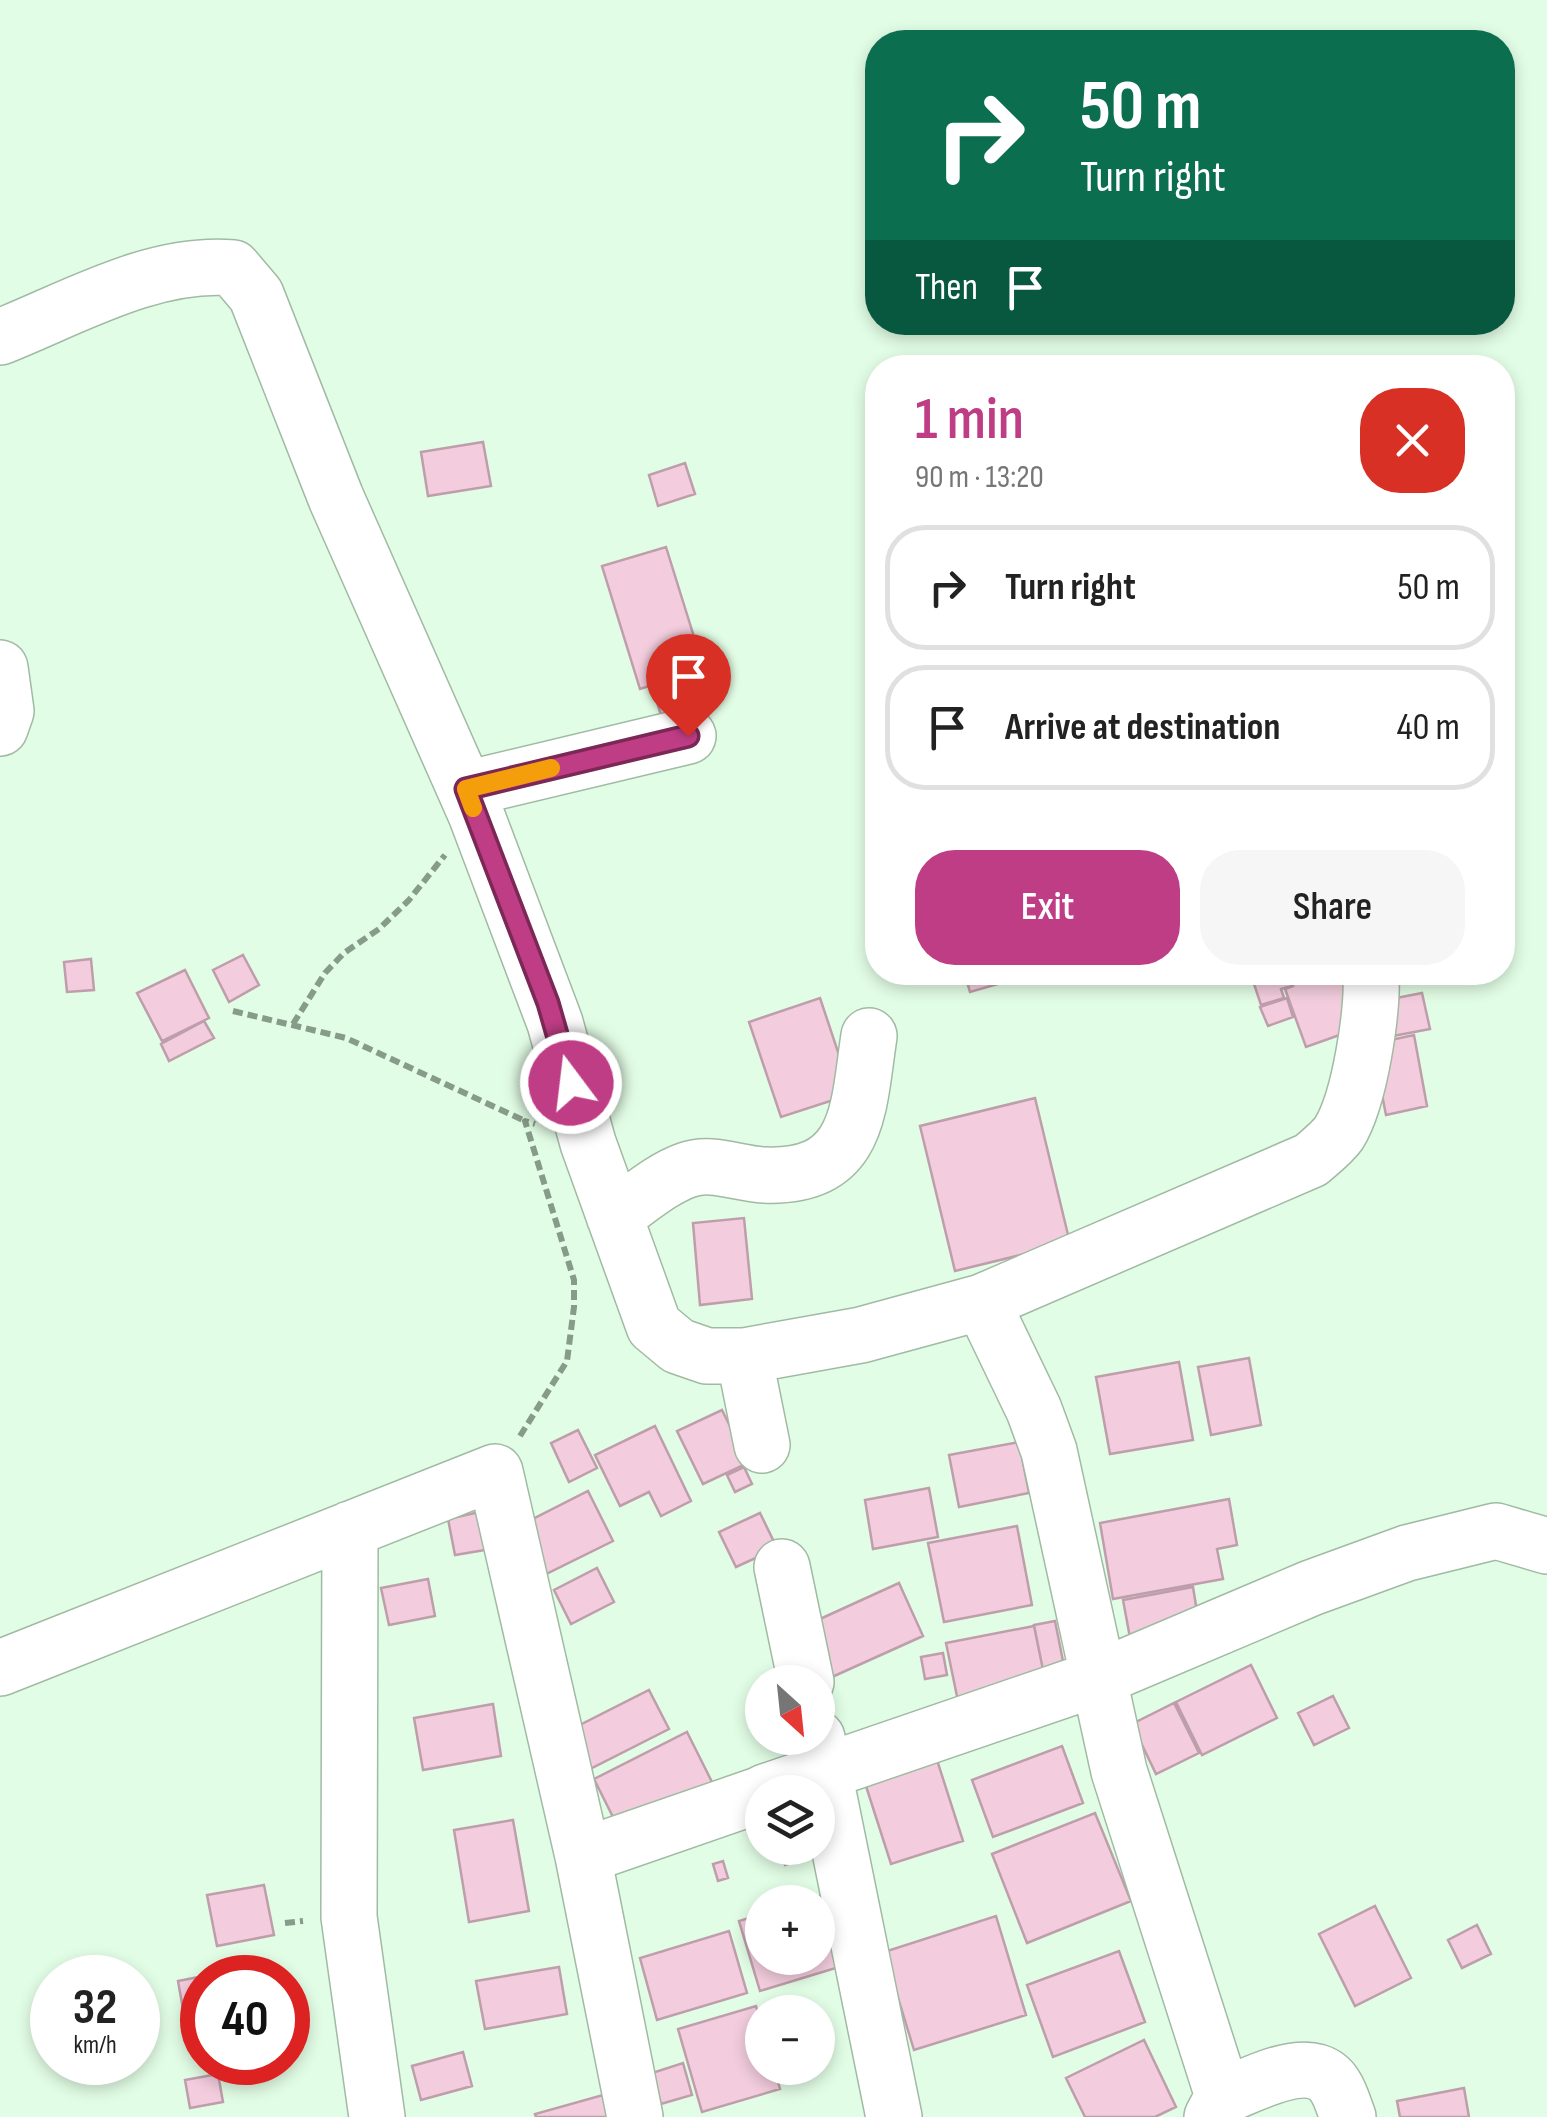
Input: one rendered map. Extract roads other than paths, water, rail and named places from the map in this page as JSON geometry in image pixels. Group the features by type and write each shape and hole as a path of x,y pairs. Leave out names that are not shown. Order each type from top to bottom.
{"street":[{"path":"0,338 163,271 204,266 233,268 256,295 336,498 471,802 555,1023 588,1143 654,1326 678,1346 707,1356 744,1356 861,1335 982,1302 1311,1160 1338,1135 1355,1098 1371,985"},
{"path":"0,668 6,711 0,728"},
{"path":"471,802 688,736"},
{"path":"614,1216 687,1170 709,1166 765,1175 797,1172 827,1161 848,1141 856,1121 869,1036"},
{"path":"982,1302 1034,1410 1049,1451 1125,1790 1218,2106 1282,2096 1302,2068 1320,2073 1334,2084 1348,2117"},
{"path":"744,1356 762,1444"},
{"path":"0,1668 495,1472 582,1856 635,2117"},
{"path":"350,1529 349,1917 377,2117"},
{"path":"835,1751 1101,1678 1311,1588 1407,1553 1496,1531 1547,1546"},
{"path":"782,1567 802,1665"},
{"path":"791,1775 821,1755 894,2117"},
{"path":"582,1856 745,1800"}]}
